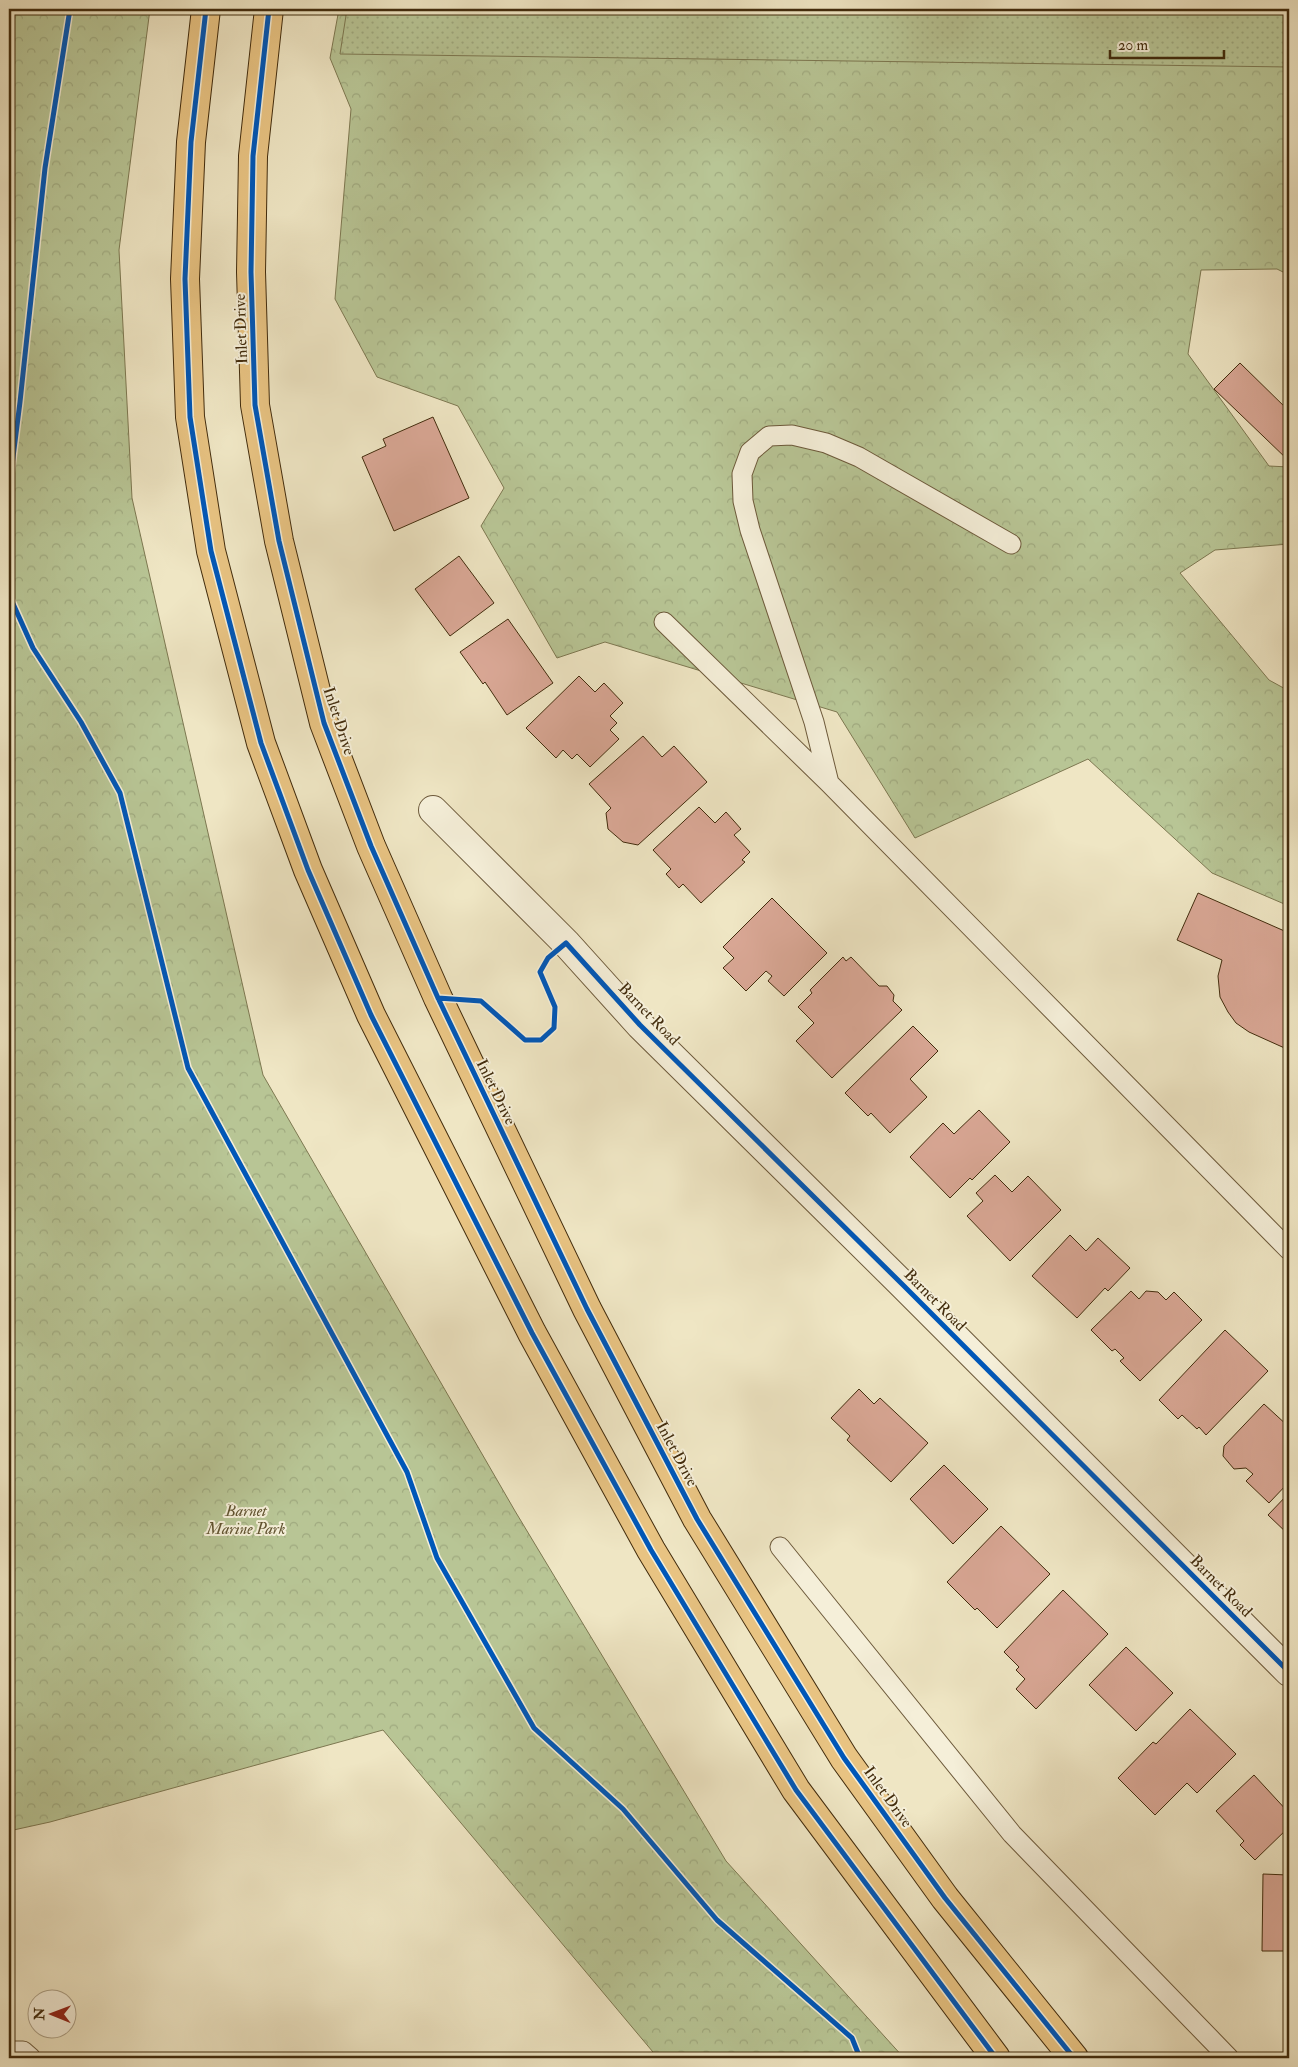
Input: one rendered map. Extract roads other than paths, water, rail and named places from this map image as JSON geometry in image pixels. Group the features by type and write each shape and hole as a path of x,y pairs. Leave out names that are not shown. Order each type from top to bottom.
{"main road":[{"path":"206,9 191,142 186,269 190,417 211,551 261,743 308,870 371,1015 532,1333 651,1550 796,1790 996,2058"},
{"name":"Inlet Drive","path":"269,9 253,156 251,272 255,405 279,541 324,723 368,837 438,998 587,1309 697,1519 844,1758 945,1898 1074,2058"}],"street":[{"name":"Barnet Road","path":"433,810 566,943 640,1025 1289,1672"}],"lane":[{"path":"829,783 814,722 750,530 745,508 742,474 750,452 768,436 792,435 826,443 859,457 1011,544"},
{"path":"664,622 829,783 1289,1250"},
{"path":"780,1547 1012,1834 1229,2058"},
{"path":"9,2051 23,2051 31,2058"}],"park label":[{"name":"Barnet Marine Park","path":"246,1520"}]}
